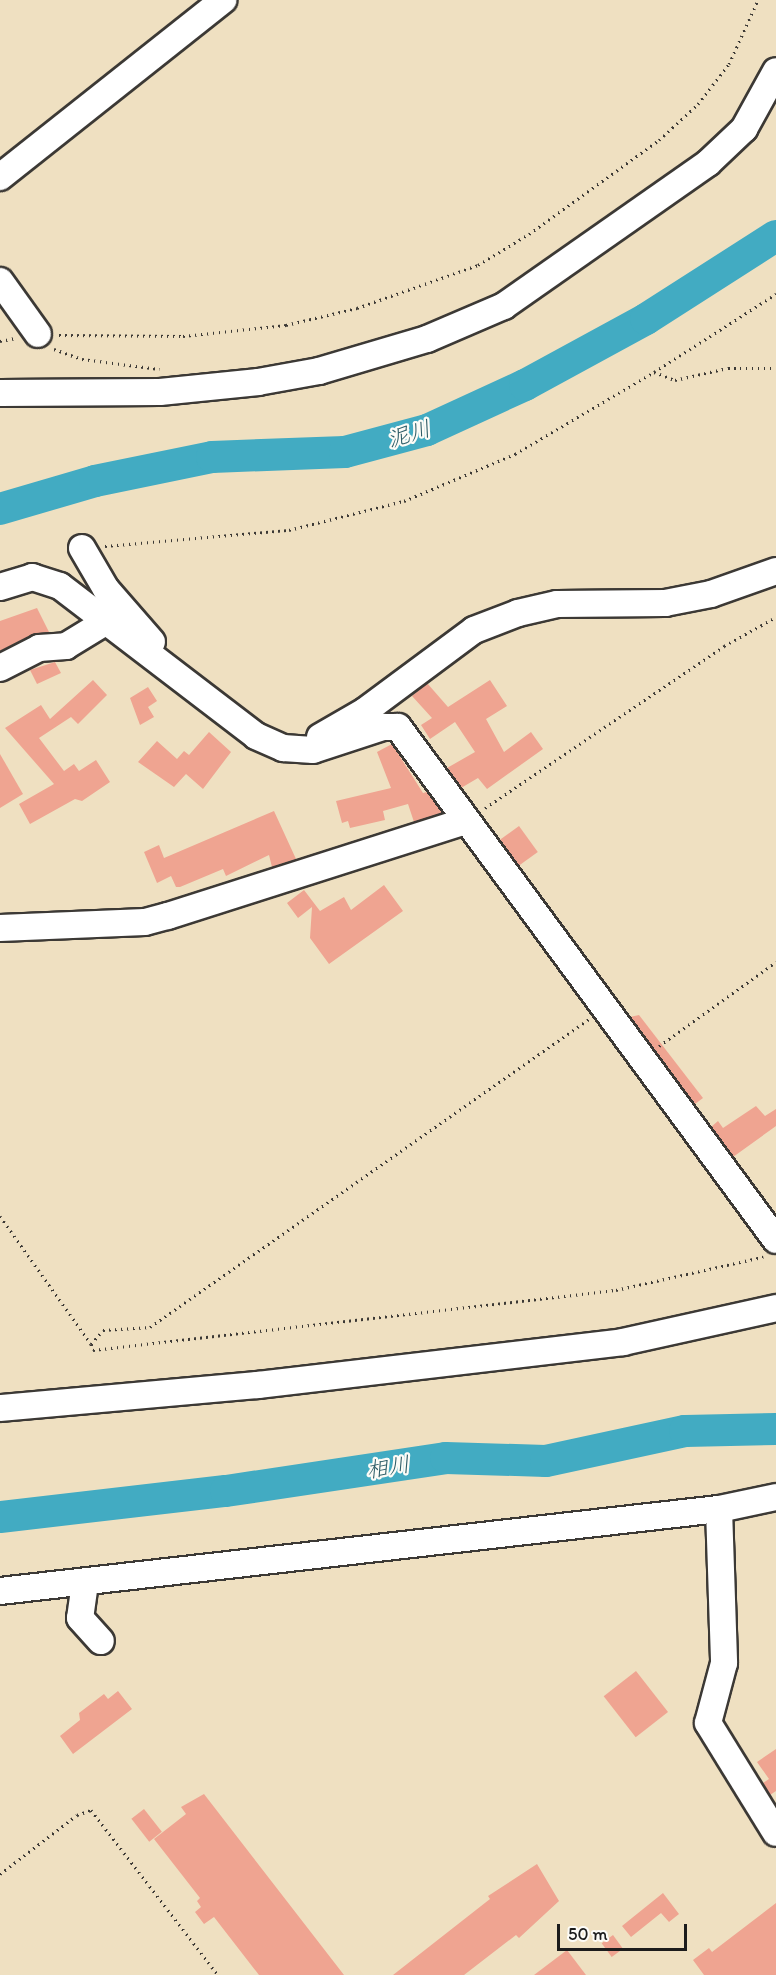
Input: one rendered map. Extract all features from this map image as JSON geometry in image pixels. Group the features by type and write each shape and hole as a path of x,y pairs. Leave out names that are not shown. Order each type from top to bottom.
{"street":[{"path":"0,177 223,0"},
{"path":"0,393 160,392 258,382 319,371 427,339 504,306 708,163 744,129 776,71"},
{"path":"0,281 38,334"},
{"path":"82,548 105,589 151,640 167,669"},
{"path":"313,750 316,740 365,711 474,630 518,613 557,604 665,603 711,594 776,571"},
{"path":"0,587 32,577 60,586 256,736 283,748 313,750 383,727 398,727 641,1060 771,1248"},
{"path":"0,668 39,648 66,646 107,621"},
{"path":"0,928 145,922 466,821"},
{"path":"0,1408 258,1384 623,1342 776,1308"},
{"path":"0,1591 719,1509 776,1497"},
{"path":"719,1509 724,1663 708,1722 776,1833"},
{"path":"86,1582 80,1618 101,1641"}],"path":[{"path":"38,334 183,336 286,326 357,308 478,265 528,234 659,140 699,104 729,64 758,0"},
{"path":"82,548 289,530 404,501 515,454 654,372 776,294"},
{"path":"38,334 47,346 82,359 164,370"},
{"path":"654,372 675,380 728,368 776,368"},
{"path":"466,821 724,646 776,616"},
{"path":"641,1060 776,962"},
{"path":"91,1344 104,1330 150,1327 603,1009"},
{"path":"0,1216 93,1350 616,1290 771,1248"},
{"path":"0,1874 77,1815 91,1810 218,1975"}],"building":[{"path":"37,608 49,632 33,634 0,651 0,621"},
{"path":"55,662 61,673 37,684 30,670"},
{"path":"93,680 107,695 78,724 71,717 39,738 64,771 74,764 79,771 96,760 110,782 82,801 75,799 30,824 19,804 54,784 5,728 41,705 50,719"},
{"path":"490,680 507,706 486,719 504,752 531,732 543,749 487,789 478,778 461,788 447,768 475,752 455,722 430,739 421,725 432,718 412,696 427,683 448,707"},
{"path":"148,687 157,701 148,707 154,717 140,725 130,698"},
{"path":"209,732 231,752 203,789 186,774 174,787 138,762 157,741 177,759 184,751 189,755"},
{"path":"392,744 423,793 427,792 443,813 414,822 408,804 383,811 385,820 350,828 348,821 342,823 336,801 391,788 377,752"},
{"path":"0,754 23,794 0,808"},
{"path":"274,811 296,859 272,867 269,855 226,876 223,869 180,887 176,887 171,876 157,883 144,852 159,845 164,858"},
{"path":"519,826 538,852 518,866 500,840"},
{"path":"384,885 403,911 329,964 310,938 312,907 298,918 287,903 304,890 320,911 344,897 351,910"},
{"path":"639,1015 703,1098 695,1104 630,1017"},
{"path":"756,1106 765,1116 776,1109 776,1126 733,1157 711,1127 718,1121 723,1128"},
{"path":"636,1671 668,1712 636,1737 604,1696"},
{"path":"118,1691 132,1709 73,1754 60,1736 80,1720 79,1713 104,1694 108,1699"},
{"path":"776,1749 776,1791 770,1795 763,1783 769,1779 757,1762"},
{"path":"204,1794 344,1975 259,1975 214,1917 204,1924 195,1912 201,1907 197,1901 200,1898 154,1839 186,1814 181,1807"},
{"path":"144,1809 162,1832 149,1842 131,1819"},
{"path":"537,1864 559,1901 519,1938 516,1935 464,1975 393,1975 490,1899 488,1896"},
{"path":"663,1893 679,1914 669,1922 661,1913 631,1937 622,1926"},
{"path":"776,1903 776,1975 704,1975 693,1960 709,1948 712,1952"},
{"path":"613,1935 623,1949 612,1957 602,1943"},
{"path":"567,1950 586,1975 534,1975"}],"waterway":[{"name":"泥川","path":"0,509 95,481 212,457 345,452 427,430 525,385 646,319 776,236"},
{"name":"相川","path":"0,1517 226,1491 446,1458 546,1461 685,1431 776,1429"}]}
